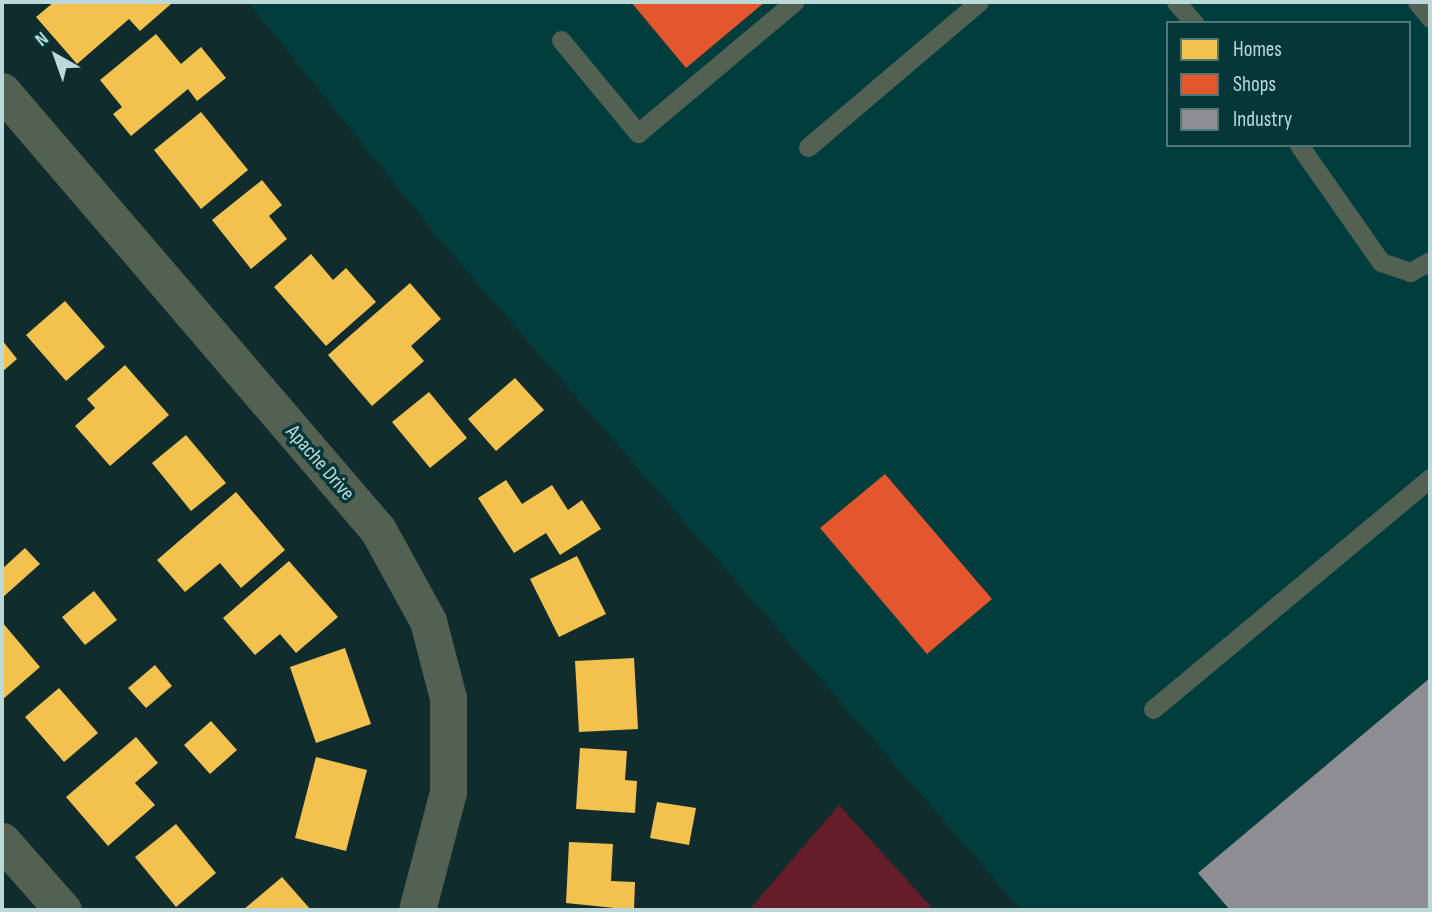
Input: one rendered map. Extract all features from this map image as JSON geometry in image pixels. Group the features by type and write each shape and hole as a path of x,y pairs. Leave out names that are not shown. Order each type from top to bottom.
{"street":[{"name":"Apache Drive","path":"2,91 378,530 428,621 448,698 448,792 416,910"},
{"path":"2,841 63,910"}],"lane":[{"path":"561,40 638,133 794,2"},
{"path":"808,147 979,2"},
{"path":"1175,2 1192,21"},
{"path":"1417,2 1430,18"},
{"path":"1300,147 1381,262 1410,272 1430,261"},
{"path":"1153,709 1430,478"}],"shaded area":[{"path":"248,2 1430,2 1430,910 1021,910 440,240"},
{"path":"839,805 934,910 749,910"}],"building: Homes":[{"path":"54,2 171,4 140,31 129,19 77,64 36,17"},
{"path":"156,34 181,64 201,47 226,78 197,101 188,89 131,136 113,114 122,107 100,80"},
{"path":"201,112 248,170 201,209 154,150"},
{"path":"262,180 282,205 269,216 287,239 251,269 212,220"},
{"path":"311,254 333,280 346,268 376,302 326,346 274,287"},
{"path":"410,283 441,319 411,346 424,361 372,406 328,355"},
{"path":"65,301 105,347 66,381 26,335"},
{"path":"2,340 17,359 2,372"},
{"path":"125,365 169,415 110,466 75,426 95,408 87,399"},
{"path":"515,378 544,410 496,451 468,419"},
{"path":"429,392 467,438 430,468 392,422"},
{"path":"186,435 226,483 191,511 152,463"},
{"path":"506,480 522,504 552,485 568,510 582,500 601,529 560,555 546,533 514,553 478,498"},
{"path":"236,492 285,550 241,588 220,563 185,592 157,560"},
{"path":"25,548 40,564 2,598 2,569"},
{"path":"577,556 606,614 559,637 530,579"},
{"path":"289,561 338,617 296,653 280,634 255,655 223,618"},
{"path":"94,591 117,620 85,645 62,617"},
{"path":"2,622 40,667 2,700"},
{"path":"345,648 371,724 316,743 290,667"},
{"path":"634,658 638,729 579,732 575,661"},
{"path":"155,665 172,686 146,708 128,688"},
{"path":"59,688 98,733 64,762 25,717"},
{"path":"211,721 237,750 210,774 184,745"},
{"path":"136,737 158,763 135,783 155,805 108,846 66,797"},
{"path":"580,748 627,751 625,780 637,781 635,813 576,809"},
{"path":"316,757 367,770 346,851 295,838"},
{"path":"657,802 696,808 689,845 650,838"},
{"path":"176,824 216,873 176,907 135,857"},
{"path":"569,842 613,844 611,881 635,882 634,910 566,903"},
{"path":"282,877 311,910 243,910"}],"building: Shops":[{"path":"631,2 765,2 686,68"},
{"path":"885,474 992,599 927,654 820,528"}],"building: Industry":[{"path":"1430,678 1430,910 1230,910 1198,873"}]}
